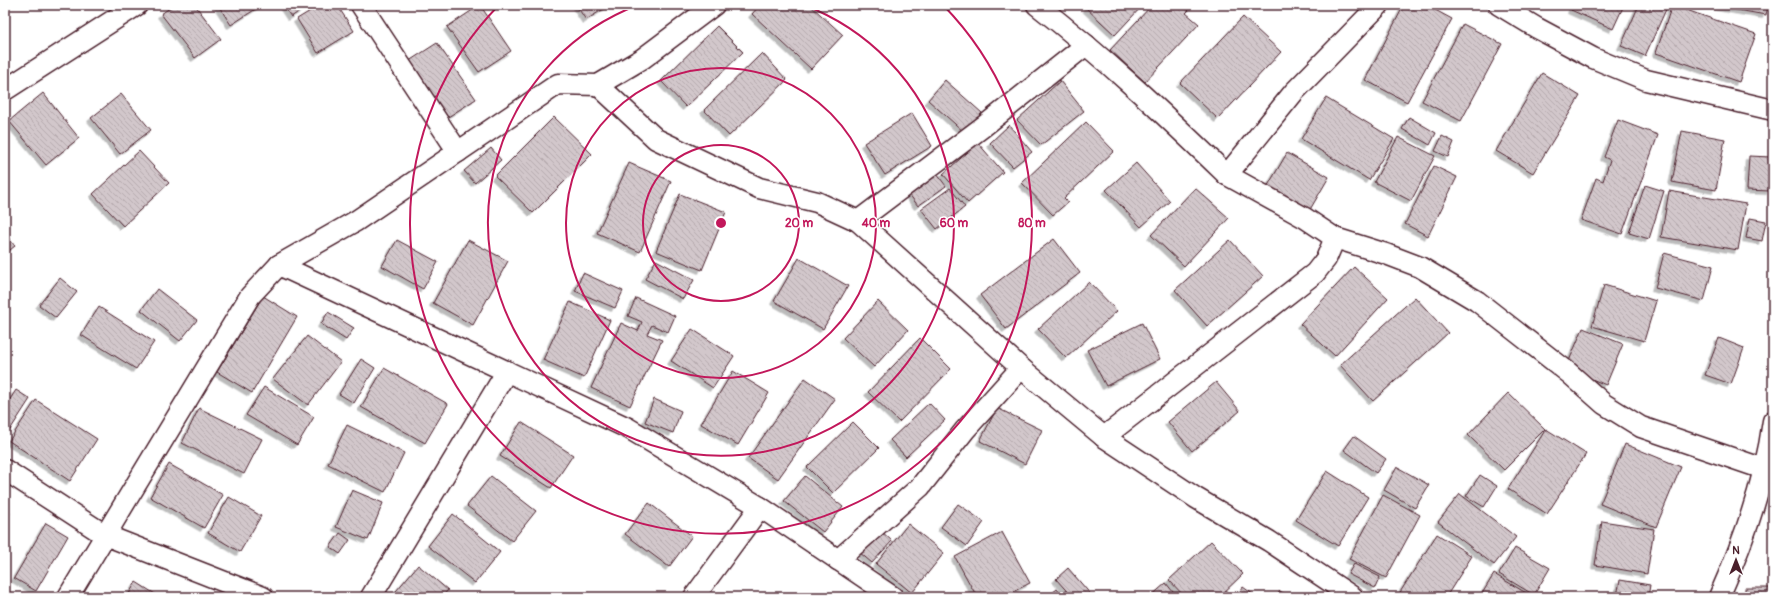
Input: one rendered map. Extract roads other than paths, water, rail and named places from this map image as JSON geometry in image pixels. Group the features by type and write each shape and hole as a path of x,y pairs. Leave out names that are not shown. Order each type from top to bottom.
{"street":[{"path":"5,90 138,5"},
{"path":"361,5 458,152"},
{"path":"68,597 250,296 279,265 356,221 558,84 598,85 642,59 714,5"},
{"path":"1036,5 1086,45 1159,108 1227,176 1305,218 1334,238 1386,254 1420,267 1477,301 1569,373 1604,404 1641,426 1764,469"},
{"path":"1227,176 1294,92 1379,5"},
{"path":"1500,5 1537,28 1593,58 1646,80 1773,110"},
{"path":"858,221 984,126 1086,45"},
{"path":"598,85 656,139 759,188 817,202 858,221 1021,368 1104,437 1196,498 1269,541 1353,597"},
{"path":"1104,437 1315,274 1326,259 1334,238"},
{"path":"279,265 628,428 760,507 893,597"},
{"path":"838,560 920,487 965,430 1021,368"},
{"path":"371,597 507,371"},
{"path":"1719,597 1756,502 1770,442 1773,421"},
{"path":"5,470 105,535 263,597"},
{"path":"694,597 760,507"}]}
